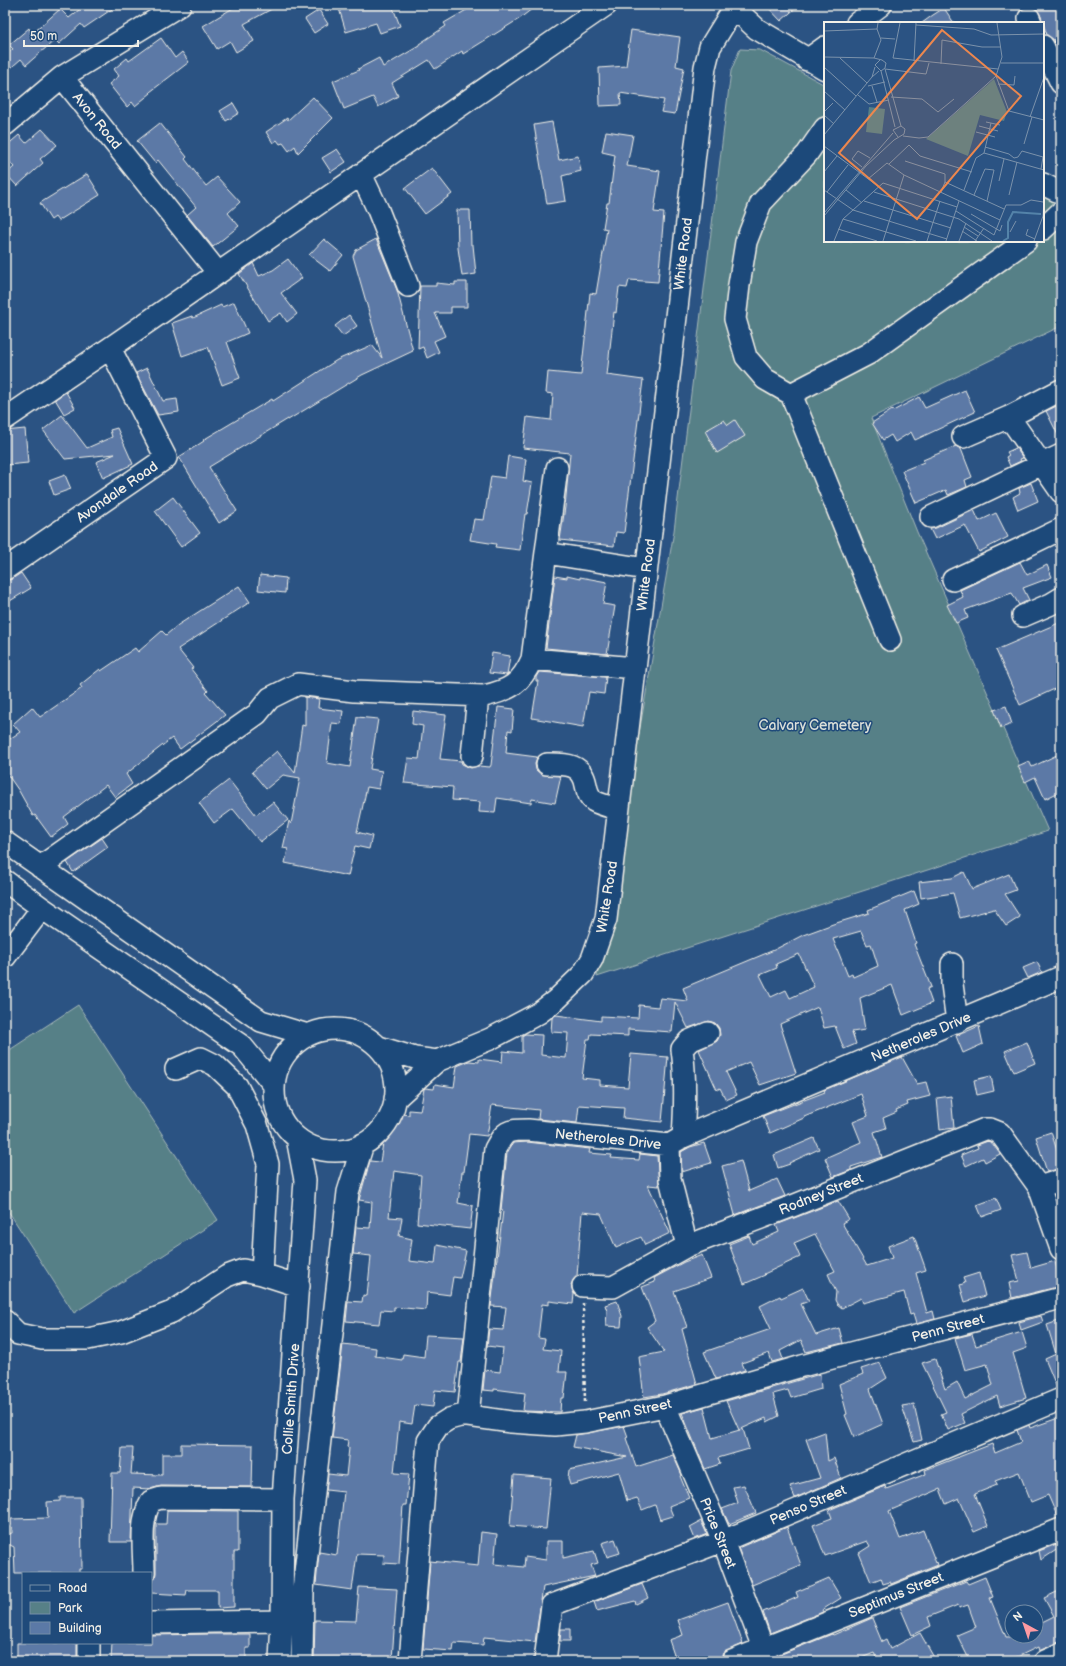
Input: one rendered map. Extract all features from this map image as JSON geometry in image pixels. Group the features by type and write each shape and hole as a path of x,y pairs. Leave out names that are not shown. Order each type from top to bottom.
{"street":[{"name":"Avon Road","path":"180,5 62,77 218,273"},
{"path":"5,419 606,5"},
{"path":"858,22 881,5"},
{"path":"733,7 757,29 816,65 824,49"},
{"name":"White Road","path":"395,1099 437,1061 490,1039 539,1013 556,1000 583,974 592,959 606,919 705,67 710,47 733,7"},
{"path":"1044,48 1061,83"},
{"path":"5,125 62,77"},
{"path":"824,129 807,154 761,203 746,242 739,285 736,319 746,357 765,379 791,394 890,640"},
{"path":"361,174 378,210 408,286"},
{"path":"1044,184 1061,193"},
{"path":"1044,228 1061,212"},
{"path":"791,394 868,354 1025,242"},
{"name":"Avondale Road","path":"5,569 166,458 110,348"},
{"path":"963,437 1009,417 1061,390"},
{"path":"1009,417 1061,492"},
{"path":"932,517 1061,455"},
{"path":"40,867 257,714 270,698 298,684 354,691 478,696 502,692 514,685 525,673 532,659 557,468"},
{"path":"953,580 1061,529"},
{"path":"546,553 646,569"},
{"path":"1023,616 1061,598"},
{"path":"532,659 634,668"},
{"path":"472,756 478,696"},
{"path":"547,764 566,764 580,771 584,775 589,796 595,802 618,809"},
{"path":"5,842 261,1021 308,1034"},
{"path":"5,881 242,1046 274,1085"},
{"path":"5,957 42,908"},
{"path":"952,964 952,984 957,1022"},
{"name":"Netheroles Drive","path":"468,1416 495,1150 504,1133 511,1130 528,1130 676,1141 1061,978"},
{"path":"338,1028 353,1031 367,1037 379,1047 390,1062 395,1080 395,1099 389,1117 378,1132 363,1144 350,1149 336,1151 322,1150 308,1145 297,1138 286,1127 278,1114 274,1100 274,1085 279,1065 291,1047 308,1034 338,1028"},
{"path":"688,1246 670,1179 676,1141 685,1111 685,1070 682,1048 689,1041 708,1034"},
{"name":"White Road","path":"379,1047 414,1058 437,1061"},
{"path":"176,1069 201,1058 216,1065 237,1086 257,1125 268,1164 262,1274"},
{"name":"Rodney Street","path":"583,1286 613,1287 688,1246 985,1129 990,1129 1000,1133 1039,1187 1061,1249"},
{"name":"Collie Smith Drive","path":"280,1661 282,1621 283,1499 299,1286 305,1180 297,1138"},
{"path":"302,1661 303,1590 348,1192 363,1144"},
{"path":"1039,1187 1061,1180"},
{"path":"5,1321 18,1334 42,1339 88,1339 121,1332 172,1312 227,1276 243,1270 262,1274 299,1286"},
{"name":"Penn Street","path":"410,1661 428,1441 438,1426 449,1419 468,1416 511,1422 555,1425 585,1422 665,1406 802,1366 1061,1298"},
{"name":"Penso Street","path":"545,1661 552,1605 723,1541 1061,1399"},
{"name":"Price Street","path":"665,1406 723,1541 766,1655"},
{"path":"144,1572 144,1522 146,1510 151,1501 161,1498 283,1499"},
{"name":"Septimus Street","path":"732,1661 766,1655 1061,1529"},
{"path":"152,1623 282,1621"},
{"path":"89,1644 89,1661"},
{"path":"1045,1661 1061,1654"}],"path":[{"path":"583,1286 585,1422"}],"green space":[{"name":"Calvary Cemetery","path":"740,49 760,50 824,84 824,242 1044,242 1044,197 1056,203 1061,210 1061,326 871,418 917,532 1048,831 597,977 674,531 731,71"},
{"path":"78,1005 218,1220 74,1313 5,1206 5,1053"}],"building":[{"path":"85,5 118,5 84,28 81,24 59,44 55,40 26,65 21,59 5,73 5,55 13,49 9,45 29,28 31,35 60,9 69,18"},
{"path":"238,5 279,5 244,24 254,41 236,52 230,41 217,49 203,26"},
{"path":"338,5 392,5 400,26 380,33 376,23 346,32"},
{"path":"475,5 537,5 519,19 463,54 462,51 435,69 429,60 392,83 398,96 378,107 373,97 344,109 333,81 359,70 358,69 379,58 383,67 419,46 419,44 446,26 444,23"},
{"path":"766,5 799,5 781,21"},
{"path":"1034,5 1061,5 1061,56 1054,40 1047,35 1044,22"},
{"path":"944,8 953,22 923,22"},
{"path":"319,10 328,24 314,33 305,19"},
{"path":"631,30 680,37 676,66 684,68 675,114 661,112 664,100 620,93 621,105 600,106 599,68 626,66"},
{"path":"161,38 175,58 182,52 189,62 150,92 151,93 135,106 132,102 127,107 109,84 119,76 114,69 127,58 129,61"},
{"path":"313,97 333,118 298,153 295,146 289,151 283,143 280,144 277,140 273,143 266,132 287,118 288,120"},
{"path":"233,103 239,113 226,121 220,111"},
{"path":"552,122 559,160 578,156 581,171 562,176 566,201 547,204 534,125"},
{"path":"160,123 187,157 185,159 206,186 217,177 240,202 228,213 239,226 213,247 187,215 196,207 158,160 155,163 137,141"},
{"path":"42,129 57,145 40,159 43,163 17,186 6,174 14,167 5,157 5,147 19,135 26,143"},
{"path":"606,131 633,135 627,166 660,171 654,212 664,213 658,282 629,280 627,288 619,287 616,313 614,312 607,375 643,380 624,533 616,532 614,546 560,540 570,453 523,448 527,417 551,420 553,394 546,393 548,372 581,375 590,293 596,294 607,229 603,228 607,203 609,203 615,155 602,152"},
{"path":"337,149 346,162 331,172 322,158"},
{"path":"432,168 452,194 425,214 405,188"},
{"path":"87,174 100,195 58,221 55,217 51,220 40,203"},
{"path":"457,210 470,210 471,245 473,245 476,274 462,276 458,248"},
{"path":"324,239 343,255 330,271 309,255"},
{"path":"376,239 397,290 413,351 362,375 209,467 237,511 219,523 179,457 204,441 203,440 272,399 273,401 337,360 372,345 382,358 353,256 356,250"},
{"path":"288,259 302,278 281,293 297,314 287,322 281,313 268,321 239,274 253,263 259,276 273,270"},
{"path":"455,282 467,282 467,307 451,307 451,313 435,313 445,336 434,341 439,352 427,358 423,347 418,349 420,286 436,286 436,283 455,285"},
{"path":"234,302 248,333 227,342 240,378 222,385 208,347 182,356 172,323 192,316 193,318 221,305 222,307"},
{"path":"349,315 357,326 343,336 335,326"},
{"path":"147,368 163,401 177,399 179,412 158,415 136,373"},
{"path":"965,390 975,412 915,440 911,432 895,442 891,435 883,440 872,423 892,410 893,411 919,397 925,408"},
{"path":"66,392 75,408 64,414 55,399"},
{"path":"1061,404 1061,441 1046,411"},
{"path":"62,415 87,448 112,437 110,430 117,428 133,464 103,478 96,462 115,454 65,459 43,430"},
{"path":"724,420 728,425 735,420 745,436 717,453 705,431"},
{"path":"25,429 28,463 7,465 5,431"},
{"path":"956,446 961,449 972,477 965,480 967,487 948,495 946,490 916,503 902,471"},
{"path":"1016,448 1023,458 1020,459 1021,461 1010,466 1006,457 1009,455 1007,452"},
{"path":"508,456 526,459 523,481 532,483 527,514 525,514 520,550 495,547 496,544 470,540 474,519 484,520 491,476 505,478"},
{"path":"65,475 71,489 54,495 49,481"},
{"path":"1031,483 1038,501 1018,510 1013,497 1020,493 1019,488"},
{"path":"173,497 200,533 181,547 155,511"},
{"path":"974,510 979,521 996,513 1008,537 979,552 965,525 935,539 930,529 936,528"},
{"path":"1020,562 1027,575 1047,565 1052,577 1023,588 1029,600 1019,605 1012,593 965,610 968,618 956,623 947,605 963,597 960,590"},
{"path":"21,573 31,588 5,604 5,581 12,579"},
{"path":"260,575 286,578 285,593 258,590"},
{"path":"555,576 567,578 567,576 580,579 580,577 607,582 603,604 615,606 607,654 546,648"},
{"path":"239,586 250,602 178,649 208,691 206,693 225,715 180,749 172,738 126,774 132,784 115,797 106,785 64,817 68,824 51,837 35,815 33,816 19,791 5,771 5,742 20,732 13,724 32,707 40,717 82,688 80,685 100,669 101,671 135,648 138,652 162,631 166,635 178,625"},
{"path":"1061,622 1061,686 1020,705 996,650"},
{"path":"492,653 510,656 507,675 489,673"},
{"path":"539,672 606,677 604,694 589,692 583,727 532,718 538,681 536,681 536,677"},
{"path":"305,697 319,699 318,708 343,711 341,724 332,723 327,763 350,767 357,717 378,719 370,769 382,771 379,789 367,787 357,832 372,836 369,849 355,846 348,876 285,863 288,849 283,848 289,821 291,824 300,778 283,775 266,789 252,772 277,751 295,773 302,725 305,726"},
{"path":"1006,706 1012,724 1001,728 994,710"},
{"path":"498,707 514,709 512,731 508,730 506,753 537,757 535,764 536,770 541,774 561,776 555,803 532,799 531,803 497,798 495,813 479,812 480,802 452,800 453,787 404,783 408,758 419,759 423,726 412,724 413,711 446,715 440,759 461,761 462,764 471,768 478,766 490,767 491,765"},
{"path":"1061,753 1061,791 1045,799 1035,777 1025,782 1018,766 1029,761 1032,767"},
{"path":"229,780 256,815 273,802 288,820 260,842 233,809 214,823 199,803"},
{"path":"102,838 108,847 73,872 67,862"},
{"path":"964,872 972,889 1009,874 1016,890 1005,894 1020,917 1006,926 994,909 960,918 953,893 921,898 919,882 952,878"},
{"path":"914,891 919,904 905,910 916,943 914,944 931,987 927,989 932,1003 903,1015 892,985 860,998 865,1030 852,1032 856,1044 844,1049 835,1026 824,1028 818,1007 780,1024 796,1073 760,1085 749,1062 726,1072 737,1095 726,1100 720,1088 717,1090 699,1050 717,1041 720,1035 719,1028 715,1023 709,1021 688,1028 675,1002 672,1032 628,1029 628,1036 591,1034 590,1039 587,1039 582,1078 600,1080 600,1085 628,1087 631,1054 668,1057 662,1122 623,1118 624,1108 579,1105 577,1123 538,1119 539,1110 492,1105 487,1136 469,1134 464,1172 462,1172 458,1203 473,1206 470,1229 417,1223 421,1175 394,1171 389,1217 402,1218 399,1236 412,1239 409,1261 435,1264 437,1245 466,1251 460,1278 453,1277 450,1295 427,1292 426,1310 394,1307 394,1311 381,1310 379,1324 346,1321 348,1301 362,1302 363,1295 367,1296 371,1256 353,1254 356,1227 370,1228 372,1202 359,1200 370,1161 380,1162 385,1131 395,1113 409,1115 409,1110 420,1111 425,1088 434,1089 435,1084 454,1087 457,1066 469,1061 479,1062 479,1059 502,1062 503,1051 522,1053 522,1036 525,1034 542,1035 541,1055 566,1058 568,1033 551,1032 552,1018 556,1015 601,1021 601,1016 638,1018 639,1005 658,1007 660,998 688,1001 683,988 774,950 803,935 869,913 868,910","holes":["861,931 867,945 871,944 878,966 853,977 852,974 848,976 833,939","799,954 814,987 790,998 786,990 771,997 760,975 777,968 776,964"]},
{"path":"1037,962 1042,972 1028,978 1023,968"},
{"path":"979,1026 983,1044 963,1053 956,1036"},
{"path":"1027,1042 1035,1063 1014,1072 1005,1051"},
{"path":"902,1057 917,1084 926,1082 930,1096 907,1102 908,1105 883,1118 886,1128 874,1132 882,1157 851,1167 851,1170 833,1177 825,1158 861,1142 853,1122 868,1116 861,1094 804,1117 770,1133 763,1116 825,1092 824,1090"},
{"path":"991,1076 994,1091 977,1095 974,1080"},
{"path":"951,1096 954,1128 940,1130 937,1098"},
{"path":"1051,1132 1061,1163 1061,1168 1047,1172 1036,1137"},
{"path":"814,1138 819,1149 789,1163 790,1164 778,1168 774,1155"},
{"path":"988,1141 992,1143 1000,1154 985,1162 983,1158 966,1166 961,1155 978,1148 977,1145"},
{"path":"527,1142 590,1149 589,1153 612,1155 611,1158 639,1160 640,1154 657,1156 659,1186 648,1185 670,1233 645,1245 641,1237 616,1248 601,1214 582,1212 577,1276 571,1285 574,1294 573,1304 549,1301 549,1305 542,1304 538,1338 545,1339 543,1349 561,1351 559,1372 567,1372 564,1398 561,1398 560,1412 523,1411 525,1393 494,1389 494,1391 483,1390 485,1370 500,1372 503,1348 487,1346 489,1329 503,1330 506,1307 491,1306 503,1211 501,1210 507,1153 513,1143"},
{"path":"704,1143 711,1163 682,1172 681,1152 690,1147"},
{"path":"741,1161 749,1191 777,1179 785,1196 735,1215 722,1166"},
{"path":"996,1198 1001,1210 982,1217 977,1205"},
{"path":"838,1201 849,1219 842,1223 867,1266 892,1258 888,1246 914,1236 926,1270 916,1273 927,1313 933,1311 935,1319 916,1324 913,1314 910,1315 904,1292 863,1303 861,1298 842,1308 835,1300 836,1292 828,1274 835,1271 815,1234 794,1243 800,1257 744,1284 729,1244 749,1236 752,1244 779,1232 776,1225"},
{"path":"1027,1252 1031,1268 1055,1261 1061,1286 1012,1298 1009,1283 1019,1281 1012,1255"},
{"path":"702,1255 711,1278 674,1291 687,1327 682,1329 697,1384 662,1394 644,1397 639,1357 664,1352 647,1327 655,1321 642,1287 655,1282 654,1278 684,1262"},
{"path":"979,1273 985,1296 965,1302 960,1285 965,1283 963,1278"},
{"path":"803,1288 809,1301 801,1304 816,1335 839,1328 843,1343 806,1352 801,1340 780,1351 783,1359 772,1362 769,1353 742,1363 745,1370 716,1379 704,1352 771,1329 760,1306 780,1296 781,1298"},
{"path":"617,1301 622,1316 621,1327 606,1326 607,1311 605,1305"},
{"path":"1041,1316 1043,1322 1021,1330 1019,1322"},
{"path":"1061,1320 1061,1387 1057,1388 1045,1359 1056,1354 1047,1325"},
{"path":"1022,1332 1027,1348 1013,1353 1026,1398 1000,1406 997,1396 961,1414 965,1423 948,1430 941,1414 946,1412 922,1363 935,1359 945,1389 957,1382 965,1399 993,1385 987,1364 965,1370 955,1338 972,1334 976,1346"},
{"path":"426,1335 464,1337 455,1392 435,1390 433,1407 415,1405 412,1424 399,1422 394,1473 409,1474 406,1505 403,1505 399,1564 383,1563 384,1555 357,1554 352,1590 316,1585 319,1552 337,1555 344,1492 326,1490 328,1474 346,1476 349,1448 347,1447 348,1440 332,1438 343,1344 376,1348 375,1356 402,1360 403,1354 424,1357"},
{"path":"880,1363 887,1378 870,1389 883,1424 854,1437 845,1415 847,1414 839,1384 863,1374 861,1369"},
{"path":"820,1374 821,1389 791,1398 788,1390 773,1394 779,1416 767,1422 766,1418 739,1430 726,1401"},
{"path":"914,1404 922,1440 914,1442 902,1406"},
{"path":"704,1407 712,1438 743,1429 749,1449 718,1458 720,1464 705,1469 682,1413"},
{"path":"1061,1417 1061,1517 1058,1518 1048,1495 1031,1502 1019,1472 995,1481 997,1485 975,1494 988,1526 974,1532 959,1498 946,1504 940,1489 889,1511 900,1539 923,1530 938,1565 891,1584 890,1582 883,1584 881,1578 871,1582 859,1553 870,1546 867,1541 825,1556 813,1525 832,1518 829,1510 885,1486 886,1489 926,1474 925,1470 992,1444 995,1453 1021,1442 1017,1430 1029,1425 1030,1428"},
{"path":"624,1426 628,1437 626,1438 636,1467 673,1455 682,1475 680,1476 689,1498 669,1506 673,1516 660,1520 655,1505 642,1510 637,1498 627,1501 619,1472 570,1485 568,1478 569,1470 627,1457 573,1447 576,1435"},
{"path":"825,1432 828,1461 834,1458 841,1478 795,1498 790,1486 820,1478 806,1439"},
{"path":"181,1444 253,1445 252,1487 161,1486 150,1489 133,1488 131,1542 110,1542 112,1473 120,1473 122,1448 133,1448 131,1474 162,1475 162,1454 181,1454"},
{"path":"514,1475 551,1478 546,1529 510,1526"},
{"path":"744,1485 756,1513 729,1524 722,1509 738,1503 733,1487"},
{"path":"60,1497 81,1497 82,1569 79,1569 79,1572 15,1573 14,1547 8,1544 7,1534 12,1533 11,1519 48,1518 47,1502 60,1501"},
{"path":"167,1510 238,1511 238,1552 234,1552 234,1607 218,1608 218,1590 187,1590 186,1595 152,1593 152,1582 156,1573 156,1524 166,1524"},
{"path":"701,1521 707,1534 695,1539 690,1527"},
{"path":"787,1527 801,1565 752,1585 738,1548"},
{"path":"481,1532 497,1534 494,1564 524,1567 525,1557 546,1560 546,1541 563,1541 563,1558 594,1551 598,1563 591,1565 595,1576 543,1587 535,1642 484,1637 483,1645 454,1643 453,1651 423,1649 430,1561 478,1566"},
{"path":"615,1539 620,1553 607,1557 602,1543"},
{"path":"1059,1543 1061,1547 1041,1560 1039,1551"},
{"path":"985,1577 993,1597 990,1598 1004,1632 1004,1644 1044,1644 1044,1621 1054,1616 1044,1598 1061,1590 1061,1641 1039,1651 1038,1647 1015,1658 1016,1661 970,1661 957,1635 976,1627 968,1605 959,1608 958,1605 928,1617 931,1626 912,1635 900,1607 966,1581 968,1584"},
{"path":"829,1578 841,1598 822,1610 823,1612 770,1633 763,1612 798,1597 796,1592"},
{"path":"642,1584 648,1598 636,1604 635,1601 597,1611 594,1602"},
{"path":"359,1587 397,1589 392,1659 371,1658 370,1661 314,1661 315,1620 356,1621"},
{"path":"728,1602 743,1644 723,1653 720,1661 676,1661 669,1640 683,1635 678,1620"},
{"path":"872,1618 882,1642 886,1640 890,1649 920,1633 936,1661 869,1661 876,1657 874,1653 854,1661 780,1661 779,1655 832,1634 833,1635"},
{"path":"561,1629 570,1629 570,1641 560,1641"},
{"path":"250,1634 250,1648 246,1648 246,1661 111,1661 112,1644 152,1644 152,1635"},
{"path":"17,1643 77,1644 76,1661 17,1661"}]}
